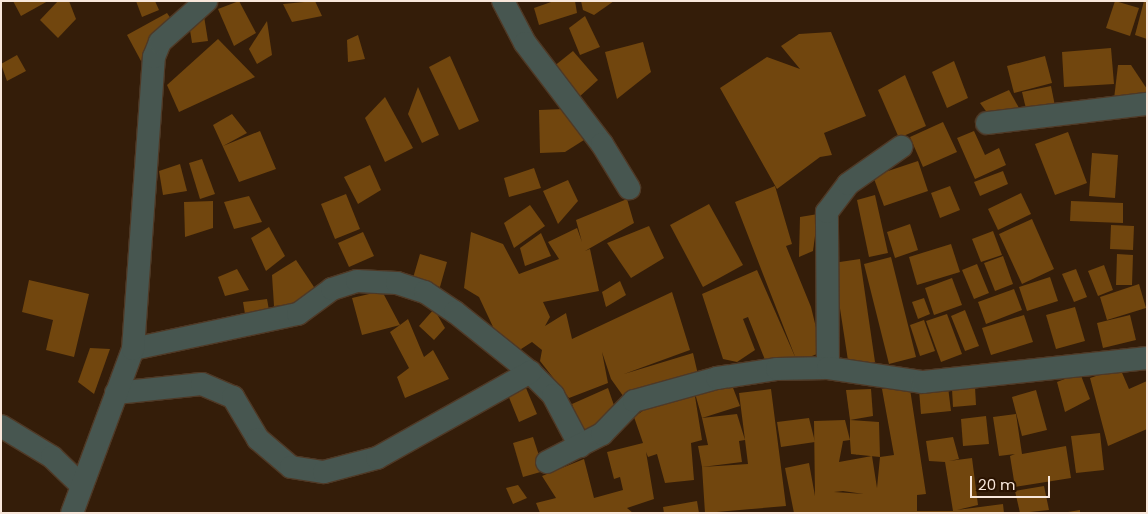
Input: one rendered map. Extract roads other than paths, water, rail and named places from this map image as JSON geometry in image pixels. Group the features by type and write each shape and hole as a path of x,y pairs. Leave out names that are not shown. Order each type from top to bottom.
{"street":[{"path":"503,1 524,43 602,144 629,188"},
{"path":"72,513 80,484 133,349 147,198 149,84 160,42 195,4"},
{"path":"986,123 1147,104"},
{"path":"828,368 827,212 848,184 901,147"},
{"path":"133,349 298,314 332,289 374,281 425,292 530,372 552,395 580,446"},
{"path":"547,462 580,446 613,425 626,406 647,396 754,372 828,368 923,382 1147,358"},
{"path":"116,393 202,384 233,397 258,439 291,467 324,472 377,458 530,372"},
{"path":"1,426 52,457 80,484"}]}
